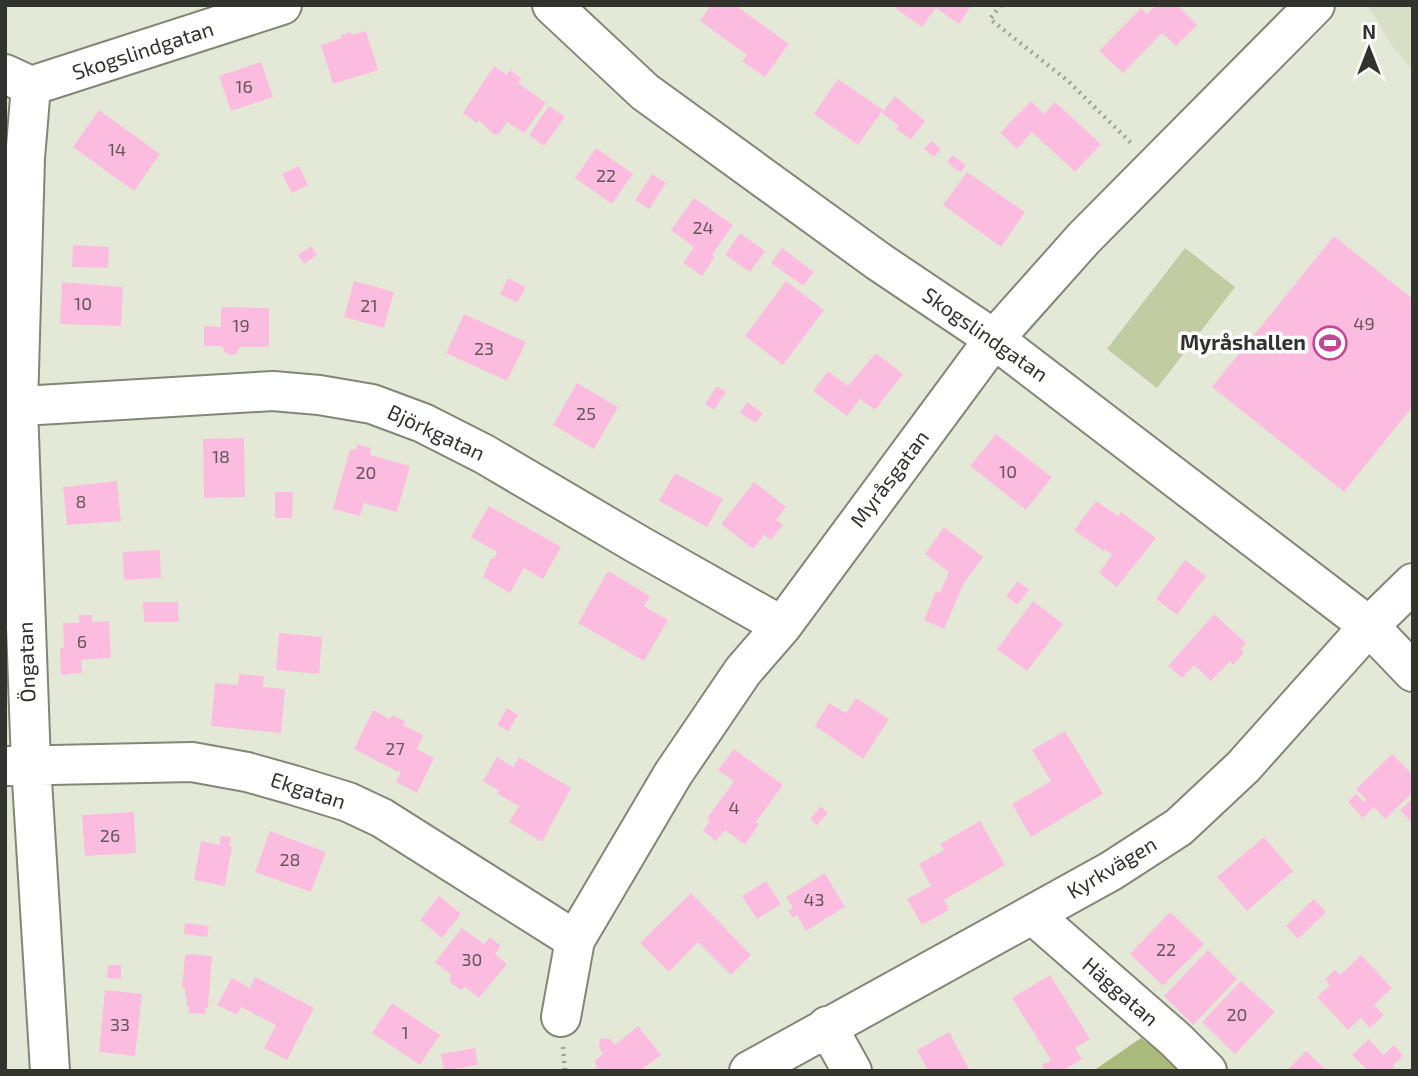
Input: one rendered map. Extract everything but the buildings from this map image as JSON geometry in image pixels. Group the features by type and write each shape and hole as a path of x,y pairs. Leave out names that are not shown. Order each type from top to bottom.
{"street":[{"name":"Skogslindgatan","path":"18,80 282,5"},
{"name":"Skogslindgatan","path":"552,5 645,92 878,261 995,339 1369,626 1413,672"},
{"name":"Myråsgatan","path":"561,1017 575,940 673,774 743,671 782,626 995,339 1084,238 1315,5"},
{"name":"Öngatan","path":"18,80 25,158 11,407 18,765 50,1071"},
{"name":"Björkgatan","path":"11,407 273,391 372,404 423,423 484,454 782,626"},
{"name":"Kyrkvägen","path":"749,1071 1111,872 1179,827 1243,767 1369,626 1413,583"},
{"name":"Ekgatan","path":"18,765 192,762 247,772 348,802 382,818 575,940"},
{"name":"Häggatan","path":"1033,915 1111,986 1176,1040 1207,1071"},
{"path":"827,1026 852,1071"}],"path":[{"path":"1001,5 990,19 1068,82 1155,167"}],"shaded area":[{"path":"1367,5 1413,5 1413,71 1392,46"}],"green space":[{"path":"1185,248 1235,287 1157,388 1107,349"},
{"path":"1141,1038 1183,1071 1093,1071"}],"place":[{"name":"Myråshallen","path":"1330,343"}]}
